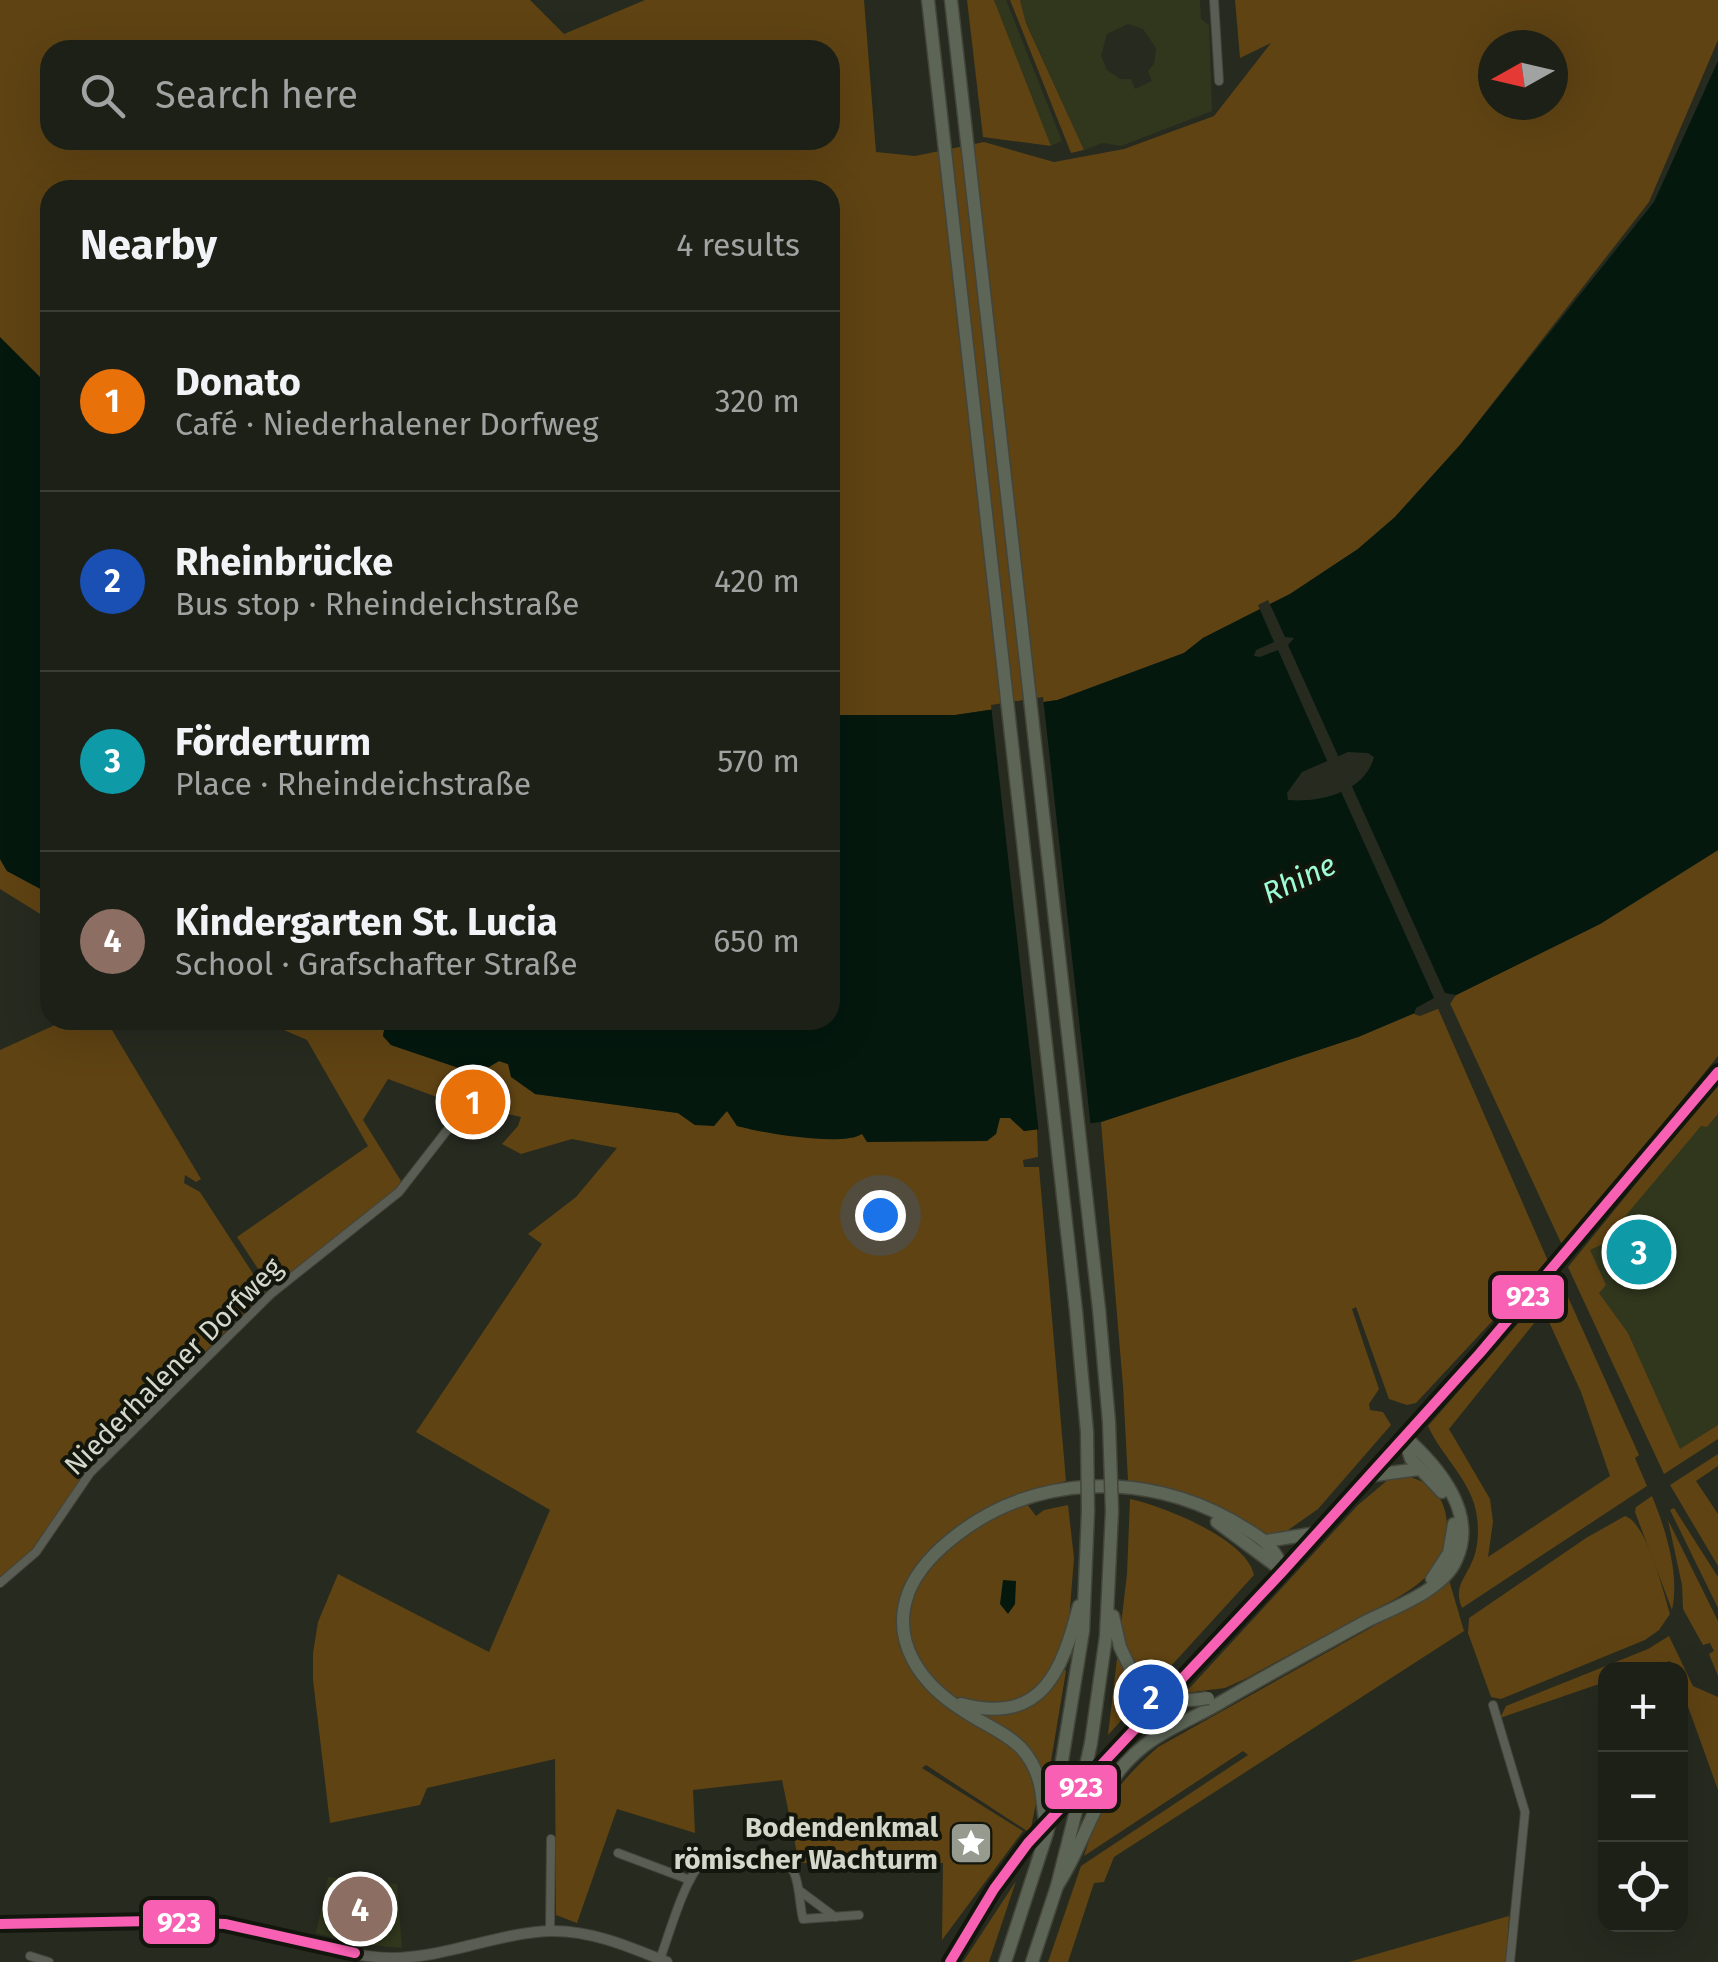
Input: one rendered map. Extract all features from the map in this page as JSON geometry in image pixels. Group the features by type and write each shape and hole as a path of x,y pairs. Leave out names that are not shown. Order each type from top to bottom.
{"highway":[{"path":"928,0 1066,1214 1083,1387 1088,1511 1083,1631 1060,1773 1046,1833 1005,1962"},
{"path":"952,0 1107,1395 1112,1511 1109,1594 1091,1744 1069,1862"},
{"path":"1404,1436 1411,1460 1442,1490 1454,1528 1444,1562 1412,1597"},
{"path":"1032,1962 1057,1886 1099,1798 1115,1774 1140,1749 1243,1688 1436,1584 1452,1568 1462,1542 1456,1500 1423,1452 1404,1436"},
{"path":"1368,1476 1419,1470"},
{"path":"1046,1833 1041,1788 1023,1750 948,1699 928,1683 912,1662 903,1624 911,1586 925,1564 947,1542 1000,1508 1063,1489 1113,1486 1146,1490 1214,1511 1266,1540 1283,1571"},
{"path":"1178,1499 1224,1525 1283,1571"},
{"path":"1266,1540 1317,1533"},
{"path":"948,1699 965,1706 997,1708 1024,1701 1044,1688 1063,1663 1088,1564"},
{"path":"1109,1594 1120,1647 1133,1674 1154,1692 1171,1698 1208,1698 1243,1688"}],"main road":[{"path":"950,1962 994,1889 1028,1843 1283,1571 1551,1273 1718,1072"},
{"path":"0,1924 225,1924 354,1958 407,1957 550,1932 601,1938 664,1961"}],"street":[{"path":"1214,0 1219,81"},
{"name":"Niederhalener Dorfweg","path":"0,1583 36,1552 90,1473 272,1293 399,1192 455,1120 472,1107"},
{"path":"1492,1705 1525,1812 1510,1962"},
{"path":"550,1932 551,1840"},
{"path":"618,1852 690,1880"},
{"path":"664,1961 690,1880 706,1859 784,1859 791,1863 803,1919 859,1916"},
{"path":"800,1892 835,1917"},
{"path":"812,1918 820,1906"},
{"path":"30,1956 50,1962"}],"shaded area":[{"path":"0,0 530,0 564,34 645,0 864,0 876,152 915,156 984,142 1054,162 1124,149 1214,116 1271,43 1240,58 1235,0 1718,0 1718,40 1649,202 1460,445 1395,517 1358,549 1290,594 1203,638 1184,653 1057,700 955,715 840,715 840,180 40,180 40,383 0,344"},
{"path":"967,0 994,0 1051,146 983,137"},
{"path":"994,0 1006,0 1062,141 1051,146"},
{"path":"1010,0 1020,0 1026,23 1084,150 1071,153"},
{"path":"1020,0 1200,0 1201,19 1209,25 1212,111 1121,146 1103,143 1084,150 1026,22","holes":["1128,24 1143,29 1156,48 1154,64 1148,71 1152,81 1135,89 1131,79 1120,79 1107,70 1101,56 1107,34"]},
{"path":"1718,850 1718,1056 1563,1247 1448,999 1600,924"},
{"path":"0,859 7,871 40,889 40,914 0,889"},
{"path":"1436,1004 1548,1261 1416,1403 1407,1405 1389,1399 1356,1307 1352,1309 1379,1389 1369,1404 1370,1410 1383,1412 1391,1425 1318,1509 1284,1536 1265,1535 1128,1481 1101,1122 1358,1037"},
{"path":"44,1030 112,1030 201,1179 196,1182 185,1175 184,1183 200,1192 265,1292 86,1471 31,1551 0,1577 0,1050"},
{"path":"284,1030 384,1030 383,1036 391,1045 476,1074 499,1061 508,1064 535,1094 678,1113 695,1125 728,1111 863,1134 996,1134 999,1118 1010,1118 1024,1131 1037,1129 1038,1157 1023,1160 1024,1167 1039,1167 1066,1481 1025,1492 1027,1504 1036,1516 1044,1510 1068,1505 1074,1558 1068,1633 1058,1662 1066,1671 1047,1785 1037,1798 1030,1833 926,1765 922,1768 1023,1831 942,1940 943,1863 799,1863 782,1780 693,1790 695,1833 617,1809 577,1923 556,1915 555,1759 427,1788 420,1805 330,1823 313,1653 318,1622 338,1574 489,1652 550,1510 416,1432 542,1244 528,1234 576,1197 617,1148 572,1139 521,1154 502,1144 521,1117 490,1110 457,1095 453,1103 388,1079 363,1120 401,1181 353,1228 270,1287 237,1237 368,1146 307,1040"},
{"path":"1718,1083 1718,1114 1707,1127 1701,1126 1601,1245 1590,1250 1606,1285 1599,1293 1628,1333 1680,1449 1718,1425 1718,1439 1664,1474 1568,1267"},
{"path":"1718,1114 1718,1425 1680,1450 1628,1333 1599,1293 1590,1250 1601,1245 1682,1146"},
{"path":"1559,1277 1639,1455 1635,1458 1647,1486 1462,1608 1459,1590 1475,1553 1477,1517 1470,1492 1428,1426","holes":["1544,1311 1581,1392 1610,1476 1488,1557 1493,1522 1490,1499 1449,1429"]},
{"path":"1718,1454 1718,1466 1696,1481 1718,1514 1718,1566 1670,1485"},
{"path":"1400,1475 1429,1486 1439,1496 1445,1511 1444,1548 1426,1577 1397,1598 1247,1678 1225,1688 1185,1693 1358,1505 1390,1478"},
{"path":"1652,1496 1673,1566 1672,1610 1635,1512"},
{"path":"1130,1499 1182,1517 1220,1537 1248,1562 1254,1575 1108,1735 1127,1574"},
{"path":"1674,1508 1718,1577 1718,1608 1670,1510"},
{"path":"1625,1516 1633,1521 1647,1544 1663,1590 1670,1614 1659,1630 1645,1640 1501,1699 1491,1697 1468,1633 1469,1618"},
{"path":"1668,1520 1718,1621 1718,1676 1709,1654 1714,1651 1710,1643 1703,1645 1683,1609 1682,1585"},
{"path":"1449,1580 1464,1631 1114,1857 1104,1882 1094,1883 1068,1962 1048,1962 1081,1866 1248,1755 1243,1751 1084,1856 1104,1809 1145,1759 1158,1747 1440,1589"},
{"path":"1669,1636 1681,1662 1616,1662"},
{"path":"1598,1669 1598,1684 1500,1718 1506,1706"},
{"path":"1688,1676 1693,1686 1718,1697 1718,1790 1688,1706"},
{"path":"328,1877 397,1884 402,1948 358,1944 316,1933"},
{"path":"1016,1881 989,1962 963,1962"},
{"path":"1509,1916 1506,1962 1349,1962"}],"water":[{"name":"Rhine","path":"1718,61 1718,850 1600,924 1448,999 1358,1037 1101,1122 1024,1131 1010,1118 1000,1118 996,1134 987,1141 867,1142 862,1134 838,1139 801,1138 737,1126 727,1111 714,1126 695,1125 678,1113 535,1094 511,1077 508,1064 499,1061 477,1074 391,1045 383,1036 384,1030 840,1030 840,715 955,715 1058,700 1184,653 1203,638 1290,594 1358,549 1395,517 1460,445 1654,202","holes":["1348,752 1374,757 1361,779 1340,793 1288,800 1287,793 1302,772"]},
{"path":"0,337 40,377 40,889 7,871 0,859"},
{"path":"1003,1580 1016,1581 1015,1604 1008,1614 1000,1604"}],"pier":[{"path":"1268,600 1285,637 1294,638 1288,645 1340,760 1329,765 1278,650 1254,656 1256,650 1274,642 1258,605"},
{"path":"1043,697 1091,1128 1039,1134 991,705"},
{"path":"1350,782 1445,993 1456,995 1450,1004 1420,1016 1414,1014 1416,1008 1434,998 1339,787"}],"transit line":[{"name":"923","path":"950,1962 994,1889 1028,1843 1283,1571 1480,1353 1718,1072"},
{"name":"923","path":"0,1924 225,1924 355,1953"}],"place":[{"name":"Donato","path":"473,1102"},
{"name":"Förderturm","path":"1639,1252"},
{"name":"Rheinbrücke","path":"1151,1697"},
{"name":"Bodendenkmal römischer Wachturm","path":"971,1843"},
{"name":"Kindergarten St. Lucia","path":"360,1909"}]}
